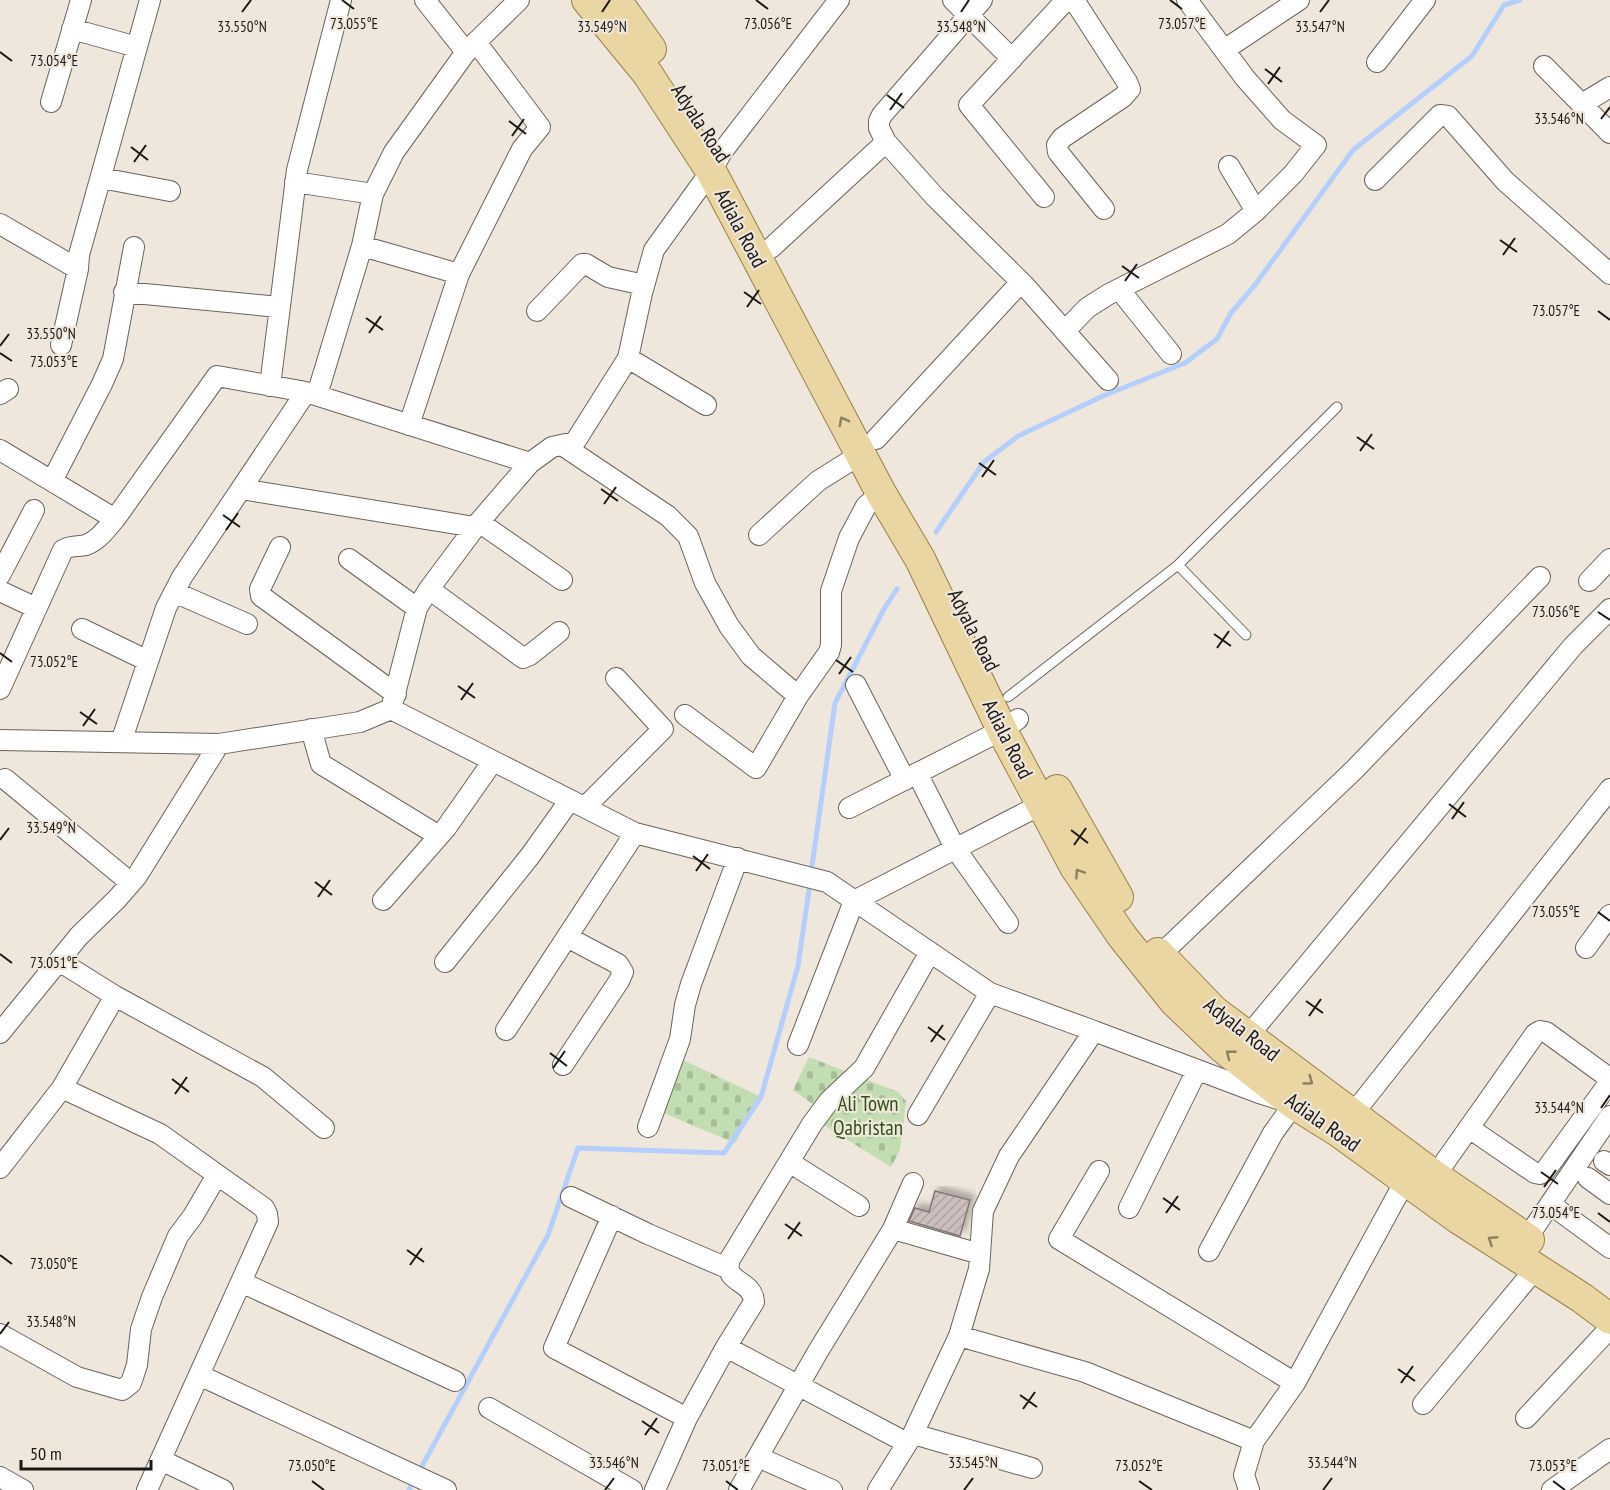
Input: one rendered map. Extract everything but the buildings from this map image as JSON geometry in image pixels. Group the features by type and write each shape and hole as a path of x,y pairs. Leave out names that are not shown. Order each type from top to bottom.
{"main road":[{"name":"Adiala Road","path":"587,0 717,162 868,447 881,493 1009,715 1051,799 1075,867 1122,936 1174,1000 1223,1048 1294,1104 1346,1123 1405,1181 1528,1255 1610,1319"},
{"name":"Adyala Road","path":"616,0 771,248 868,447 1009,715"},
{"name":"Adyala Road","path":"1051,799 1138,928 1160,955 1214,1011 1248,1036 1346,1123 1435,1176 1528,1255 1610,1298"}],"street":[{"path":"51,102 81,0"},
{"path":"61,345 79,255 150,0"},
{"path":"270,386 297,170 341,0"},
{"path":"409,425 459,274 522,149 540,127 471,47 425,0"},
{"path":"121,742 166,608 174,592 241,489 311,394 362,246 373,194 394,152 471,47 519,0"},
{"path":"0,740 219,744 360,722 394,701 417,608 429,589 477,525 530,464 552,447 575,442 628,358 654,250 839,0"},
{"path":"953,0 1012,59"},
{"path":"981,0 882,115 879,128 886,142 935,197 1021,282 1108,380"},
{"path":"1044,197 969,105 1066,0"},
{"path":"1074,0 1130,89 1123,97 1062,138 1057,145 1058,152 1104,209"},
{"path":"1065,331 1087,308 1119,289 1228,234 1256,211 1293,174 1316,145 1281,120 1245,78 1187,0"},
{"path":"1224,50 1299,0"},
{"path":"1377,62 1425,0"},
{"path":"72,30 137,47"},
{"path":"1544,66 1610,133"},
{"path":"1582,104 1610,87"},
{"path":"1375,180 1440,116 1448,116 1506,181 1610,274"},
{"path":"771,248 886,142"},
{"path":"1229,166 1256,211"},
{"path":"101,178 170,191"},
{"path":"295,182 373,194"},
{"path":"0,225 78,269"},
{"path":"362,246 459,274"},
{"path":"52,481 102,384 112,359 134,247"},
{"path":"537,311 582,264 608,277 644,285"},
{"path":"759,535 818,481 868,447 1021,282"},
{"path":"1119,289 1171,354"},
{"path":"124,292 279,307"},
{"path":"628,358 706,405"},
{"path":"0,689 63,550 98,539 115,519 217,376 311,394 530,464"},
{"path":"562,445 668,516 688,536 705,583 729,626 751,656 798,696"},
{"path":"0,450 115,519"},
{"path":"241,489 477,525 562,580"},
{"path":"685,715 756,768 798,696 829,652 831,591 849,538 866,506 881,493"},
{"path":"0,575 34,510"},
{"path":"280,546 260,589 261,596 394,701 493,760 634,833 827,882 990,993 1294,1104 1273,1133 1209,1251"},
{"path":"349,559 417,608"},
{"path":"1589,581 1610,559"},
{"path":"1160,955 1354,770 1540,577"},
{"path":"429,589 524,658 530,656 559,632"},
{"path":"0,591 36,608"},
{"path":"174,592 247,624"},
{"path":"1248,1036 1565,655 1610,609"},
{"path":"82,629 148,661"},
{"path":"445,962 530,856 577,803 663,729 616,678"},
{"path":"856,685 955,848 1008,923"},
{"path":"849,808 911,777 1009,715"},
{"path":"311,729 321,764 439,836"},
{"path":"0,1033 79,936 131,883 219,744"},
{"path":"383,900 439,836 493,760"},
{"path":"4,779 131,883"},
{"path":"1346,1123 1610,789"},
{"path":"798,1045 854,901 1051,799"},
{"path":"506,1030 634,833"},
{"path":"648,1126 680,1039 691,984 738,858"},
{"path":"1586,948 1610,915"},
{"path":"563,1065 623,972 618,963 567,937"},
{"path":"655,1490 687,1418 754,1302 748,1287 730,1275 727,1268 730,1259 829,1101 864,1068 930,952"},
{"path":"59,961 115,996 263,1077 324,1128"},
{"path":"918,1114 990,993"},
{"path":"0,1168 62,1088 115,996"},
{"path":"878,1490 910,1438 960,1336 979,1269 983,1211 1009,1155 1094,1030"},
{"path":"1435,1176 1535,1034 1540,1031 1546,1032 1609,1078 1609,1083 1545,1171 1540,1174 1534,1173 1469,1128"},
{"path":"1129,1208 1197,1070"},
{"path":"62,1088 160,1134 264,1208 267,1214 268,1222 147,1490"},
{"path":"1423,1404 1528,1255 1550,1204 1610,1116"},
{"path":"789,1162 859,1206"},
{"path":"1099,1171 1059,1239 1295,1383"},
{"path":"0,1334 77,1377 122,1390 131,1383 137,1365 141,1329 160,1275 178,1236 193,1216 217,1174"},
{"path":"1588,1178 1610,1194"},
{"path":"1246,1482 1254,1441 1295,1383 1405,1181"},
{"path":"739,1490 798,1386 893,1229 913,1183"},
{"path":"571,1197 727,1268"},
{"path":"1550,1204 1608,1241"},
{"path":"612,1216 554,1348 687,1418"},
{"path":"893,1229 980,1254"},
{"path":"241,1282 455,1381"},
{"path":"1526,1419 1610,1328"},
{"path":"960,1336 1085,1372 1254,1441"},
{"path":"726,1347 798,1386 910,1438 1032,1468"},
{"path":"199,1375 440,1487"},
{"path":"489,1408 632,1490"},
{"path":"1552,1490 1610,1449"},
{"path":"758,1457 832,1490"},
{"path":"160,1460 223,1490"},
{"path":"0,1477 23,1490"}],"lane":[{"path":"1009,715 1178,565 1336,407"},
{"path":"1178,565 1246,635"}],"green space":[{"name":"Ali Town Qabristan","path":"809,1057 898,1092 906,1101 900,1150 891,1167 825,1126 818,1108 793,1090"},
{"path":"681,1059 761,1097 735,1143 661,1112"}],"waterway":[{"path":"936,532 984,462 1018,436 1103,396 1185,363 1217,339 1231,313 1255,285 1353,150 1472,56 1504,5 1520,0"},
{"path":"811,873 835,703 884,609 897,589"},
{"path":"409,1490 548,1235 578,1148 724,1153 761,1097 798,966 810,883"}]}
